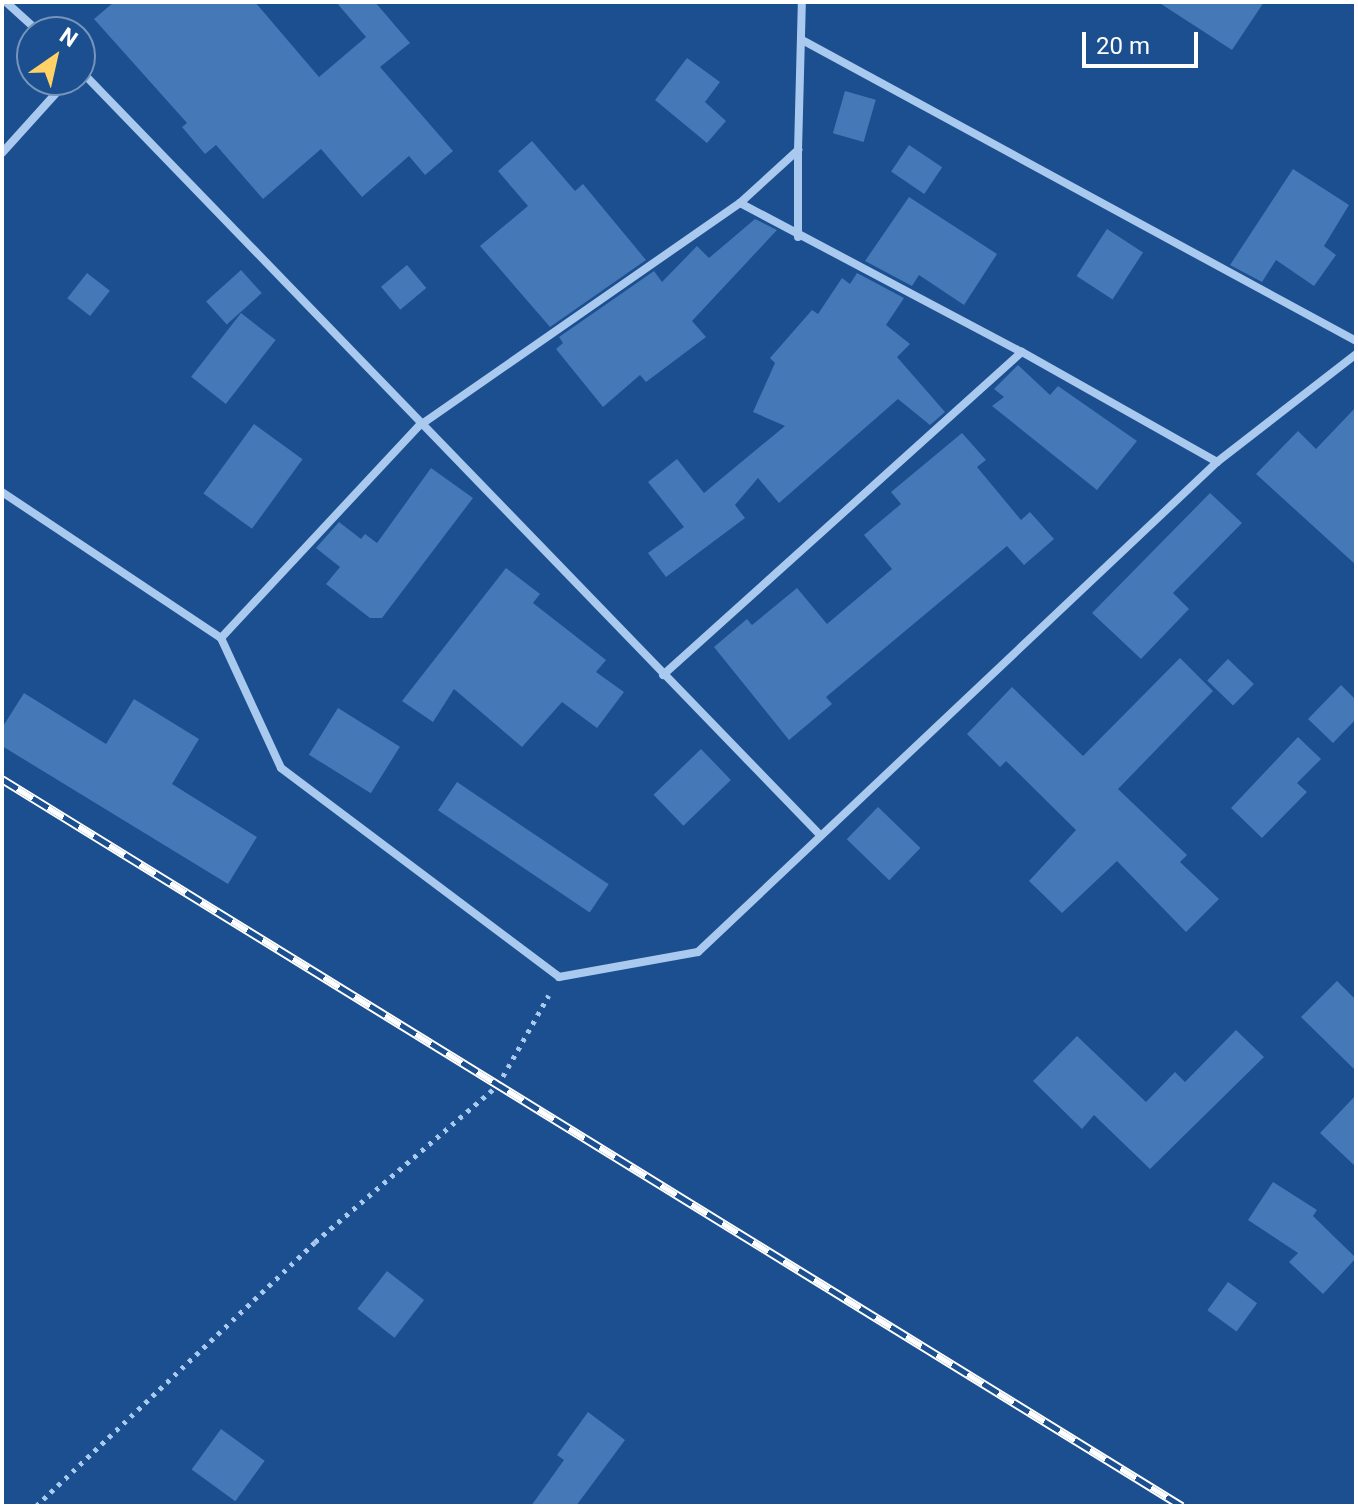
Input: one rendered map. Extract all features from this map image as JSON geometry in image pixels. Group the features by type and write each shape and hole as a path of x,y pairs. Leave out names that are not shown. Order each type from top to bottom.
{"street":[{"path":"6,2 21,16"},
{"path":"798,237 798,150 804,41 802,2"},
{"path":"804,41 1356,341"},
{"path":"96,87 419,426 819,834"},
{"path":"2,153 54,96"},
{"path":"221,638 419,426 740,203 798,150"},
{"path":"740,203 798,237 1022,352 1217,462"},
{"path":"663,675 1022,352"},
{"path":"2,492 221,638 281,768 559,977 698,952 819,834 1217,462 1356,354"}],"path":[{"path":"36,1506 315,1242 498,1085 559,977"}],"building":[{"path":"114,2 255,2 319,77 366,37 336,2 375,2 410,43 380,67 453,151 425,175 409,156 362,197 321,149 263,199 216,145 205,154 182,127 187,123 96,21 96,17"},
{"path":"1158,2 1264,2 1232,50"},
{"path":"687,58 720,82 705,102 726,121 707,143 655,100"},
{"path":"845,91 876,100 864,142 833,133"},
{"path":"532,141 575,191 583,184 646,260 550,327 480,246 528,206 498,171"},
{"path":"909,145 942,167 924,194 891,172"},
{"path":"1293,169 1349,205 1324,246 1336,255 1314,286 1276,260 1262,282 1230,265"},
{"path":"909,197 997,254 964,305 919,275 912,286 865,261"},
{"path":"755,219 777,230 692,321 706,337 646,382 640,375 603,407 556,349 563,343 559,337 654,271 662,282 697,246 709,258"},
{"path":"1107,229 1143,252 1113,299 1077,276"},
{"path":"407,265 426,288 400,310 381,287"},
{"path":"241,270 262,293 227,324 206,301"},
{"path":"87,273 110,291 90,316 67,298"},
{"path":"857,273 904,298 886,325 910,344 897,357 945,412 930,425 898,399 779,503 758,478 735,505 745,518 666,577 648,553 684,527 648,482 677,459 704,493 785,426 753,412 775,363 770,358 812,310 818,314 842,278 850,284"},
{"path":"241,313 276,340 226,404 191,377"},
{"path":"1018,365 1050,395 1058,386 1137,441 1097,490 992,406 1004,397 994,389"},
{"path":"1356,407 1356,565 1256,474 1298,431 1316,449"},
{"path":"254,424 303,459 252,529 203,494"},
{"path":"962,433 986,460 977,467 1021,520 1030,512 1054,539 1024,565 1007,546 826,697 832,704 789,740 714,647 747,619 752,625 797,588 827,624 892,569 864,535 901,504 891,492"},
{"path":"431,468 473,498 382,618 370,618 326,584 340,567 316,548 339,522 361,539 365,534 377,543"},
{"path":"1210,493 1242,523 1173,593 1189,609 1141,659 1092,613"},
{"path":"506,568 540,594 533,603 606,660 596,672 624,692 597,728 562,702 522,747 454,689 433,722 402,701"},
{"path":"1180,658 1213,691 1118,789 1187,855 1180,862 1219,899 1186,932 1117,861 1062,913 1029,881 1076,830 1006,761 1000,767 967,734 1012,687 1083,756"},
{"path":"1228,659 1254,684 1233,706 1207,681"},
{"path":"1341,685 1356,700 1356,719 1333,743 1308,719"},
{"path":"24,693 106,744 134,699 199,739 172,784 257,837 228,884 2,746 2,728"},
{"path":"338,708 400,747 371,793 309,755"},
{"path":"1298,737 1321,759 1297,783 1307,792 1262,838 1231,808"},
{"path":"701,749 731,780 683,826 654,795"},
{"path":"457,782 609,884 590,913 438,810"},
{"path":"878,807 920,848 889,880 847,839"},
{"path":"1337,981 1356,1000 1356,1071 1301,1017"},
{"path":"1236,1030 1264,1057 1150,1169 1094,1115 1082,1129 1033,1081 1077,1036 1146,1102 1175,1072 1185,1082"},
{"path":"1356,1095 1356,1167 1320,1133"},
{"path":"1273,1182 1317,1210 1313,1216 1356,1258 1323,1294 1289,1262 1298,1253 1248,1220"},
{"path":"387,1271 424,1300 394,1338 357,1309"},
{"path":"1228,1282 1257,1303 1237,1331 1207,1310"},
{"path":"588,1412 625,1440 576,1506 531,1506 564,1460 557,1455"},
{"path":"221,1429 265,1461 235,1501 192,1469"}],"railway":[{"path":"2,779 1182,1506"}]}
